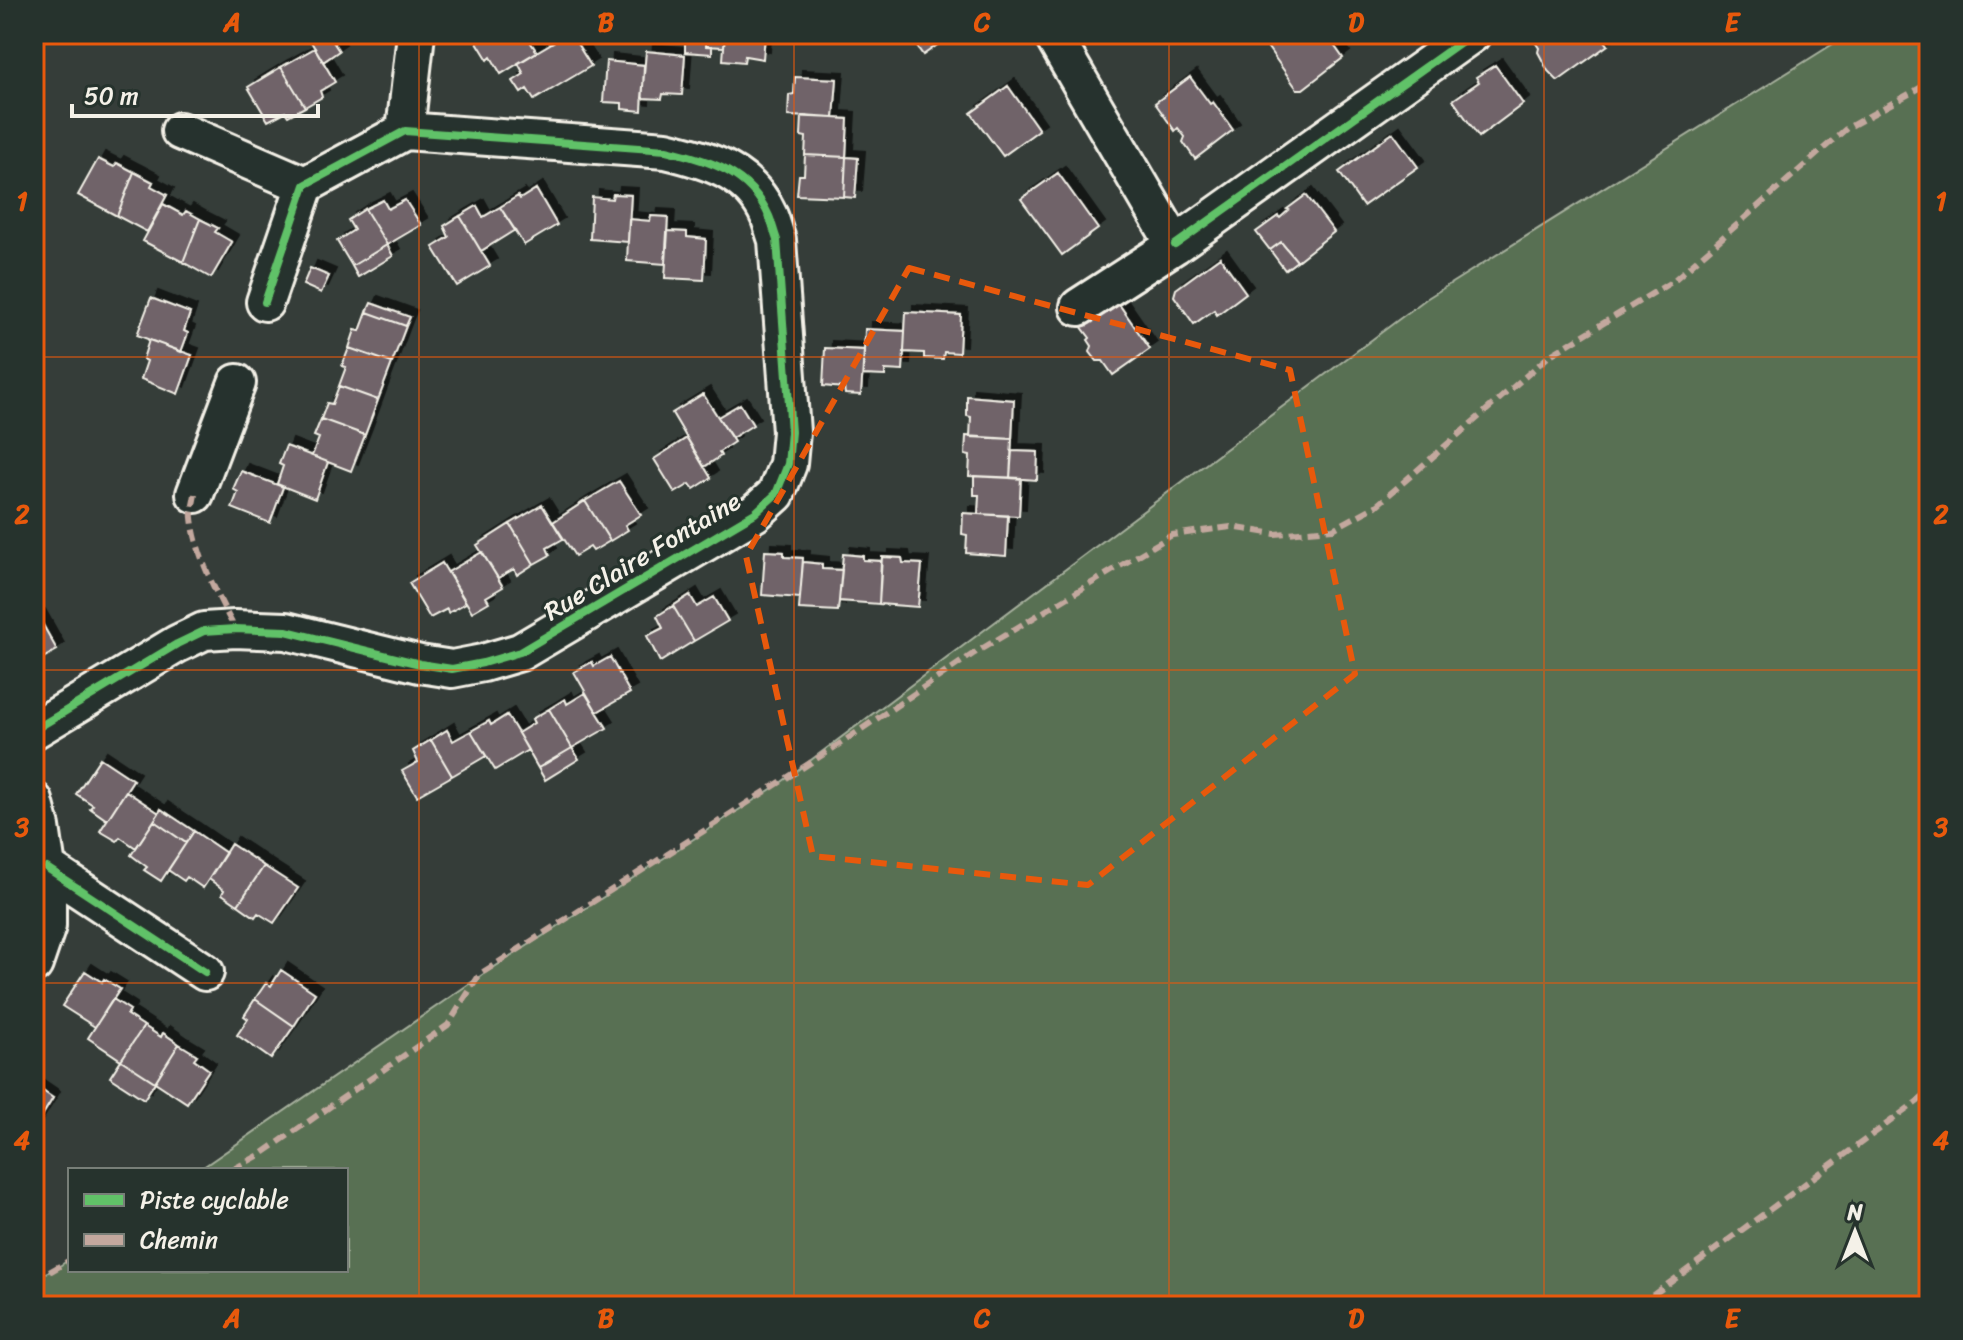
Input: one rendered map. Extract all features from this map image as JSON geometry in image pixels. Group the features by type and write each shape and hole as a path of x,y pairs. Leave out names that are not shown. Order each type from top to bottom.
{"street":[{"path":"265,302 305,185 405,131 416,34"},
{"path":"1052,34 1175,245"},
{"path":"1079,307 1175,245 1472,34"},
{"path":"180,131 305,185"},
{"name":"Rue Claire Fontaine","path":"34,730 204,631 286,631 452,669 520,652 755,513 776,494 788,464 791,432 777,240 769,214 752,189 715,164 666,150 405,131"},
{"path":"195,494 237,383"},
{"path":"34,801 47,868 47,926 34,964"},
{"path":"47,868 205,972"}],"highlighted area":[{"path":"909,268 1290,370 1355,674 1088,885 813,856 746,556"}],"green space":[{"path":"1849,34 1929,34 1929,1306 34,1306 34,1279 68,1260 68,1272 348,1272 348,1168 202,1168 482,975 779,784 1426,299"}],"building":[{"path":"199,34 240,34 237,43 218,36 216,40"},
{"path":"328,34 339,51 323,62 310,40"},
{"path":"490,34 525,34 537,52 501,74 477,42"},
{"path":"571,34 591,66 534,100 527,89 521,93 513,81 524,74 518,63"},
{"path":"686,34 725,34 724,47 706,46 706,42 685,39"},
{"path":"725,34 765,34 763,59 745,56 744,62 723,60"},
{"path":"908,34 953,34 923,55"},
{"path":"1280,34 1326,34 1343,58 1303,89 1297,89 1266,45"},
{"path":"1540,34 1600,34 1608,45 1558,81 1548,71 1533,39"},
{"path":"685,39 706,42 706,46 712,46 712,54 685,52"},
{"path":"315,48 335,82 320,91 322,97 305,107 281,67"},
{"path":"646,51 685,55 682,95 663,94 662,99 642,98"},
{"path":"606,61 644,65 642,111 622,109 622,103 603,102"},
{"path":"1495,65 1523,104 1479,137 1453,100 1479,82 1476,77"},
{"path":"281,67 305,107 288,116 285,112 268,121 248,87"},
{"path":"795,77 837,79 834,118 788,116 789,95 794,94"},
{"path":"1190,77 1233,130 1195,159 1183,142 1185,137 1178,128 1175,131 1155,103"},
{"path":"1008,86 1039,130 1003,156 971,113"},
{"path":"802,116 848,119 846,157 805,155 806,137 801,136"},
{"path":"1393,133 1418,167 1363,206 1339,172"},
{"path":"805,155 846,157 844,197 797,195 799,175 804,175"},
{"path":"846,157 858,158 855,198 844,197"},
{"path":"98,159 114,167 117,163 134,172 117,216 78,195"},
{"path":"134,172 153,182 151,186 167,195 147,232 117,216"},
{"path":"1058,173 1098,229 1062,255 1021,199"},
{"path":"536,189 557,225 524,245 500,207"},
{"path":"613,194 631,195 628,242 590,239 592,197 612,199"},
{"path":"1306,195 1334,232 1297,261 1281,242 1270,250 1256,232 1278,216 1280,218"},
{"path":"383,200 388,209 405,200 421,225 387,245 365,209"},
{"path":"163,204 183,215 186,211 200,219 183,262 143,241"},
{"path":"477,206 483,217 500,207 515,230 481,251 460,216"},
{"path":"365,209 387,245 352,266 337,241 354,230 348,220"},
{"path":"460,216 490,266 457,286 433,247 449,237 444,226"},
{"path":"651,216 668,217 665,264 627,261 629,219 650,221"},
{"path":"200,219 218,228 215,232 232,242 211,278 183,262"},
{"path":"668,231 687,232 687,237 706,239 704,280 665,278"},
{"path":"1281,242 1297,261 1285,270 1270,250"},
{"path":"387,245 393,256 358,277 352,266"},
{"path":"1220,257 1246,293 1217,315 1214,310 1194,324 1174,296 1176,289"},
{"path":"310,268 329,276 321,293 303,285"},
{"path":"1114,297 1150,349 1113,375 1103,361 1097,361 1090,352 1090,338 1078,322"},
{"path":"151,298 190,313 184,331 188,333 181,352 137,335"},
{"path":"371,303 410,317 406,326 367,312"},
{"path":"367,312 406,326 392,363 349,348 355,330 360,331"},
{"path":"906,312 961,315 959,353 944,352 943,359 924,358 924,353 904,352"},
{"path":"865,329 905,331 903,371 885,370 885,376 863,375"},
{"path":"149,340 192,355 178,394 141,379"},
{"path":"349,348 392,363 378,400 339,386"},
{"path":"825,348 864,350 861,395 845,394 844,388 823,386"},
{"path":"339,386 378,400 365,435 321,419 327,403 332,404"},
{"path":"703,394 734,442 719,452 721,456 704,467 672,413"},
{"path":"967,396 1014,400 1012,439 970,437 971,417 967,416"},
{"path":"740,404 753,425 732,438 718,417"},
{"path":"321,419 365,435 351,471 312,456 319,438 314,436"},
{"path":"966,436 1012,439 1010,478 969,476 970,456 965,455"},
{"path":"687,438 711,478 694,489 690,484 675,493 654,459"},
{"path":"286,446 328,462 315,499 277,484 283,466 279,464"},
{"path":"1012,451 1038,452 1037,480 1010,478"},
{"path":"241,471 283,487 270,523 232,508 238,492 233,489"},
{"path":"974,476 1021,478 1019,516 978,514 979,495 974,495"},
{"path":"619,481 641,515 625,525 628,530 610,541 585,501"},
{"path":"585,501 610,541 593,551 590,547 575,556 553,522"},
{"path":"542,505 563,539 547,548 550,555 534,564 510,524"},
{"path":"963,513 1008,516 1006,556 966,553 967,535 962,534"},
{"path":"510,524 534,564 517,575 514,569 498,578 477,545"},
{"path":"765,551 784,552 784,557 803,558 800,598 762,595"},
{"path":"482,552 503,587 486,597 489,602 472,612 448,572"},
{"path":"843,554 881,561 879,604 839,601"},
{"path":"882,557 902,558 903,563 922,564 918,607 879,604"},
{"path":"803,562 822,564 822,569 842,570 838,611 799,609"},
{"path":"442,563 466,603 430,618 409,583"},
{"path":"690,595 697,607 714,597 728,621 694,641 673,606"},
{"path":"673,606 694,641 660,662 647,636 663,628 657,616"},
{"path":"38,616 57,650 34,663 34,618"},
{"path":"610,657 630,693 597,712 574,672"},
{"path":"585,693 607,728 572,748 549,709 565,699 567,704"},
{"path":"549,709 572,748 538,768 518,733 534,723 532,719"},
{"path":"507,715 528,750 495,770 471,731 489,721 491,725"},
{"path":"447,730 453,741 471,731 486,756 452,776 431,740"},
{"path":"431,740 452,776 417,796 402,771 418,762 413,751"},
{"path":"572,748 579,759 545,780 538,768"},
{"path":"100,758 133,780 107,820 90,808 93,805 76,794"},
{"path":"126,791 159,813 136,848 120,837 117,841 100,831"},
{"path":"161,809 194,831 186,843 154,821"},
{"path":"154,821 186,843 161,881 144,870 147,867 131,855"},
{"path":"194,831 226,853 203,888 187,877 184,881 168,870"},
{"path":"231,844 264,866 238,905 222,894 224,890 209,879"},
{"path":"264,866 298,888 274,923 258,913 255,917 238,905"},
{"path":"281,970 315,993 294,1026 255,999 266,983 271,986"},
{"path":"85,971 120,989 95,1027 62,1006"},
{"path":"113,999 130,1010 127,1015 144,1026 121,1060 88,1038"},
{"path":"255,999 294,1026 271,1059 237,1035 248,1019 244,1016"},
{"path":"144,1026 161,1037 163,1033 179,1044 155,1082 121,1060"},
{"path":"179,1044 197,1055 194,1059 209,1070 187,1103 155,1082"},
{"path":"121,1060 155,1082 144,1099 110,1077"},
{"path":"34,1085 53,1098 34,1129"}],"marked path":[{"path":"236,1168 263,1153 448,1025 480,974 835,747 973,654 1172,535 1231,527 1275,534 1333,529 1376,506 1549,356 1673,281 1847,128 1929,83"},
{"path":"195,494 192,515 198,547 235,629"},
{"path":"1638,1306 1929,1093"},
{"path":"34,1281 68,1261"}],"cycle path":[{"path":"1175,245 1472,34"},
{"path":"34,730 204,631 286,631 452,669 520,652 755,513 776,494 788,464 791,432 777,240 769,216 751,189 726,170 697,158 666,150 405,131 305,185 265,302"},
{"path":"47,868 205,972"}]}
